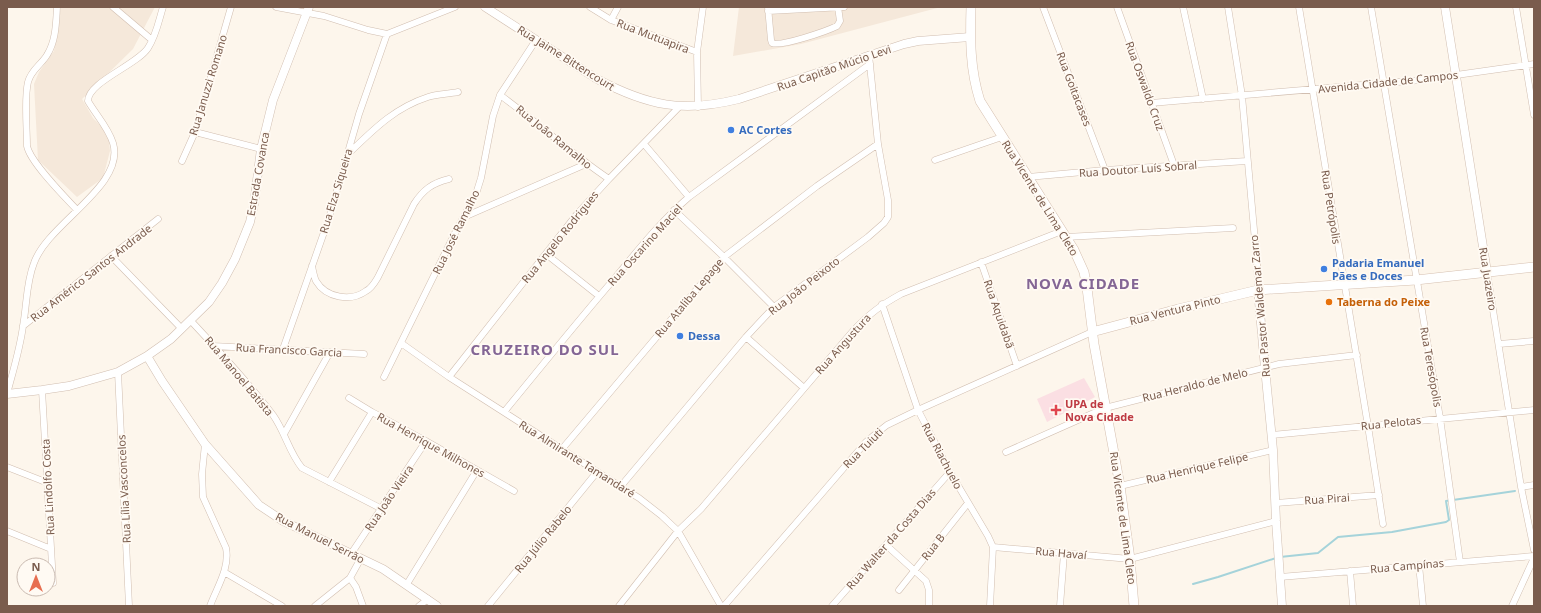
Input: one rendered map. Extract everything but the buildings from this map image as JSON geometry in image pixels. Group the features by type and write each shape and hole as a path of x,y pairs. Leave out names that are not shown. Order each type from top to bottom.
{"main road":[{"name":"Rua Vicente de Lima Cleto","path":"971,7 970,37 974,76 980,101 1074,250 1084,272 1092,332 1120,486 1130,559 1134,606"},
{"name":"Rua Ventura Pinto","path":"1092,332 1178,309 1258,290 1344,286 1416,280 1534,267"}],"street":[{"path":"57,7 52,45 47,55 34,69 28,83 27,146 35,163 77,210"},
{"path":"112,7 152,40"},
{"path":"7,394 23,326 29,280 34,262 49,238 86,202 105,180 111,170 114,160 111,138 88,101 88,96 90,92 104,80 140,56 148,48 163,7"},
{"name":"Rua Januzzi Romano","path":"182,161 195,132 231,7"},
{"path":"276,7 309,10 368,30 387,34 455,7"},
{"name":"Rua Jaime Bittencourt","path":"485,7 597,79 616,89 647,101 698,107"},
{"name":"Rua Mutuapira","path":"590,7 611,20 697,52"},
{"path":"611,20 618,7"},
{"path":"698,107 697,52 703,7"},
{"path":"838,7 840,21 837,26 798,40 778,44 772,43 768,9 838,7 844,7"},
{"name":"Rua Goitacases","path":"1042,7 1105,170"},
{"name":"Rua Oswaldo Cruz","path":"1117,7 1174,166"},
{"path":"1183,7 1203,99"},
{"name":"Rua Pastor Waldemar Zarro","path":"1228,7 1242,96 1272,435 1282,606"},
{"name":"Rua Petrópolis","path":"1299,7 1383,524"},
{"name":"Rua Teresópolis","path":"1371,7 1440,418 1460,562"},
{"name":"Rua Juazeiro","path":"1445,7 1521,487 1534,550"},
{"path":"1516,7 1534,115"},
{"name":"Estrada Covanca","path":"7,394 69,386 118,372 147,356 182,329 209,302 222,284 241,246 250,222 254,204 261,149 273,100 309,10"},
{"name":"Rua Elza Siqueira","path":"283,349 328,218 359,114 387,34"},
{"name":"Rua Capitão Múcio Levi","path":"698,107 720,104 753,95 904,44 918,41 970,37"},
{"name":"Rua José Ramalho","path":"384,377 476,194 481,178 493,116 500,95 536,40"},
{"name":"Rua João Peixoto","path":"621,486 746,337 774,308 884,223 888,217 889,210 878,144 869,55"},
{"name":"Rua Oscarino Maciel","path":"504,412 656,228 674,210 689,197 870,64"},
{"name":"Avenida Cidade de Campos","path":"1151,103 1383,83 1534,64"},
{"path":"347,155 372,130 394,112 413,102 430,96 458,92"},
{"name":"Rua João Ramalho","path":"500,95 529,116 586,164 609,179"},
{"name":"Rua Angelo Rodrigues","path":"449,376 577,214 680,106"},
{"path":"195,132 261,149"},
{"path":"935,160 1002,137"},
{"path":"644,144 689,197"},
{"name":"Rua Ataliba Lepage","path":"562,449 724,257 817,186 878,144"},
{"name":"Rua Doutor Luís Sobral","path":"1028,177 1105,170 1247,161"},
{"path":"464,217 586,164"},
{"path":"312,266 316,281 325,291 332,295 347,298 366,292 374,284 378,277 401,228 420,195 432,184 449,179"},
{"path":"674,210 724,257 774,308"},
{"name":"Rua Américo Santos Andrade","path":"23,326 158,219"},
{"name":"Rua Angustura","path":"619,606 678,531 701,509 853,331 882,304 901,294 981,262 1064,234 1234,228"},
{"path":"546,254 599,296"},
{"path":"111,256 182,329"},
{"name":"Rua Aquidabã","path":"981,262 1017,366"},
{"name":"Rua Riachuelo","path":"882,304 918,410 950,472 993,547"},
{"name":"Rua Manoel Batista","path":"191,321 273,415 284,434 290,451 302,468 382,509"},
{"name":"Rua Tuiuti","path":"722,606 866,442 887,425 1092,332"},
{"path":"746,337 804,388"},
{"path":"1499,344 1534,341"},
{"name":"Rua Almirante Tamandaré","path":"401,343 504,412 621,486 662,516 678,531 722,606"},
{"name":"Rua Francisco Garcia","path":"213,346 364,354"},
{"path":"284,434 330,352"},
{"name":"Rua Heraldo de Melo","path":"1006,452 1105,408 1279,364 1356,355"},
{"name":"Rua Manuel Serrão","path":"147,356 162,381 205,444 250,496 283,521 383,569 438,606"},
{"name":"Rua Lília Vasconcelos","path":"118,372 129,606"},
{"name":"Rua Lindolfo Costa","path":"42,390 51,557"},
{"name":"Rua Henrique Milhones","path":"349,398 514,491"},
{"name":"Rua Pelotas","path":"1272,435 1534,410"},
{"path":"329,482 372,412"},
{"name":"Rua João Vieira","path":"351,554 426,441"},
{"path":"205,444 202,489 206,505 226,548 227,562 210,606"},
{"name":"Rua Henrique Felipe","path":"1120,486 1273,450"},
{"path":"7,467 48,482"},
{"path":"407,584 478,470"},
{"name":"Rua Júlio Rabelo","path":"488,606 597,472"},
{"name":"Rua Walter da Costa Dias","path":"832,606 950,472"},
{"path":"1521,487 1534,485"},
{"name":"Rua Pirai","path":"1276,503 1379,495"},
{"name":"Rua B","path":"899,590 968,503"},
{"name":"Rua Havaí","path":"993,547 1130,559 1276,521"},
{"path":"7,531 51,549"},
{"path":"886,545 926,581 930,598 929,606"},
{"path":"990,606 993,547"},
{"path":"1060,606 1064,553"},
{"path":"1512,606 1534,557"},
{"name":"Rua Campínas","path":"1280,577 1534,557"},
{"path":"315,606 350,578 361,558"},
{"path":"1419,565 1423,606"},
{"path":"1350,571 1353,606"},
{"path":"224,572 282,606"},
{"path":"350,578 356,587 363,606"},
{"path":"419,606 428,599"}],"shaded area":[{"path":"61,7 155,7 133,49 82,99 93,118 108,133 110,151 103,178 77,197 38,160 34,84 39,72 54,51"},
{"path":"739,7 941,7 801,44 733,56"},
{"name":"UPA de Nova Cidade","path":"1084,378 1095,397 1047,422 1037,399"}],"waterway":[{"path":"1280,557 1318,553 1338,537 1392,532 1446,522 1449,520 1446,501 1515,491"},
{"path":"1193,584 1276,558"}],"place":[{"name":"AC Cortes","path":"731,130"},
{"name":"Padaria Emanuel Pães e Doces","path":"1324,269"},
{"name":"Taberna do Peixe","path":"1329,302"},
{"name":"Dessa","path":"680,336"},
{"name":"UPA de Nova Cidade","path":"1056,410"}],"district":[{"name":"NOVA CIDADE","path":"1083,284"},
{"name":"CRUZEIRO DO SUL","path":"545,350"}]}
